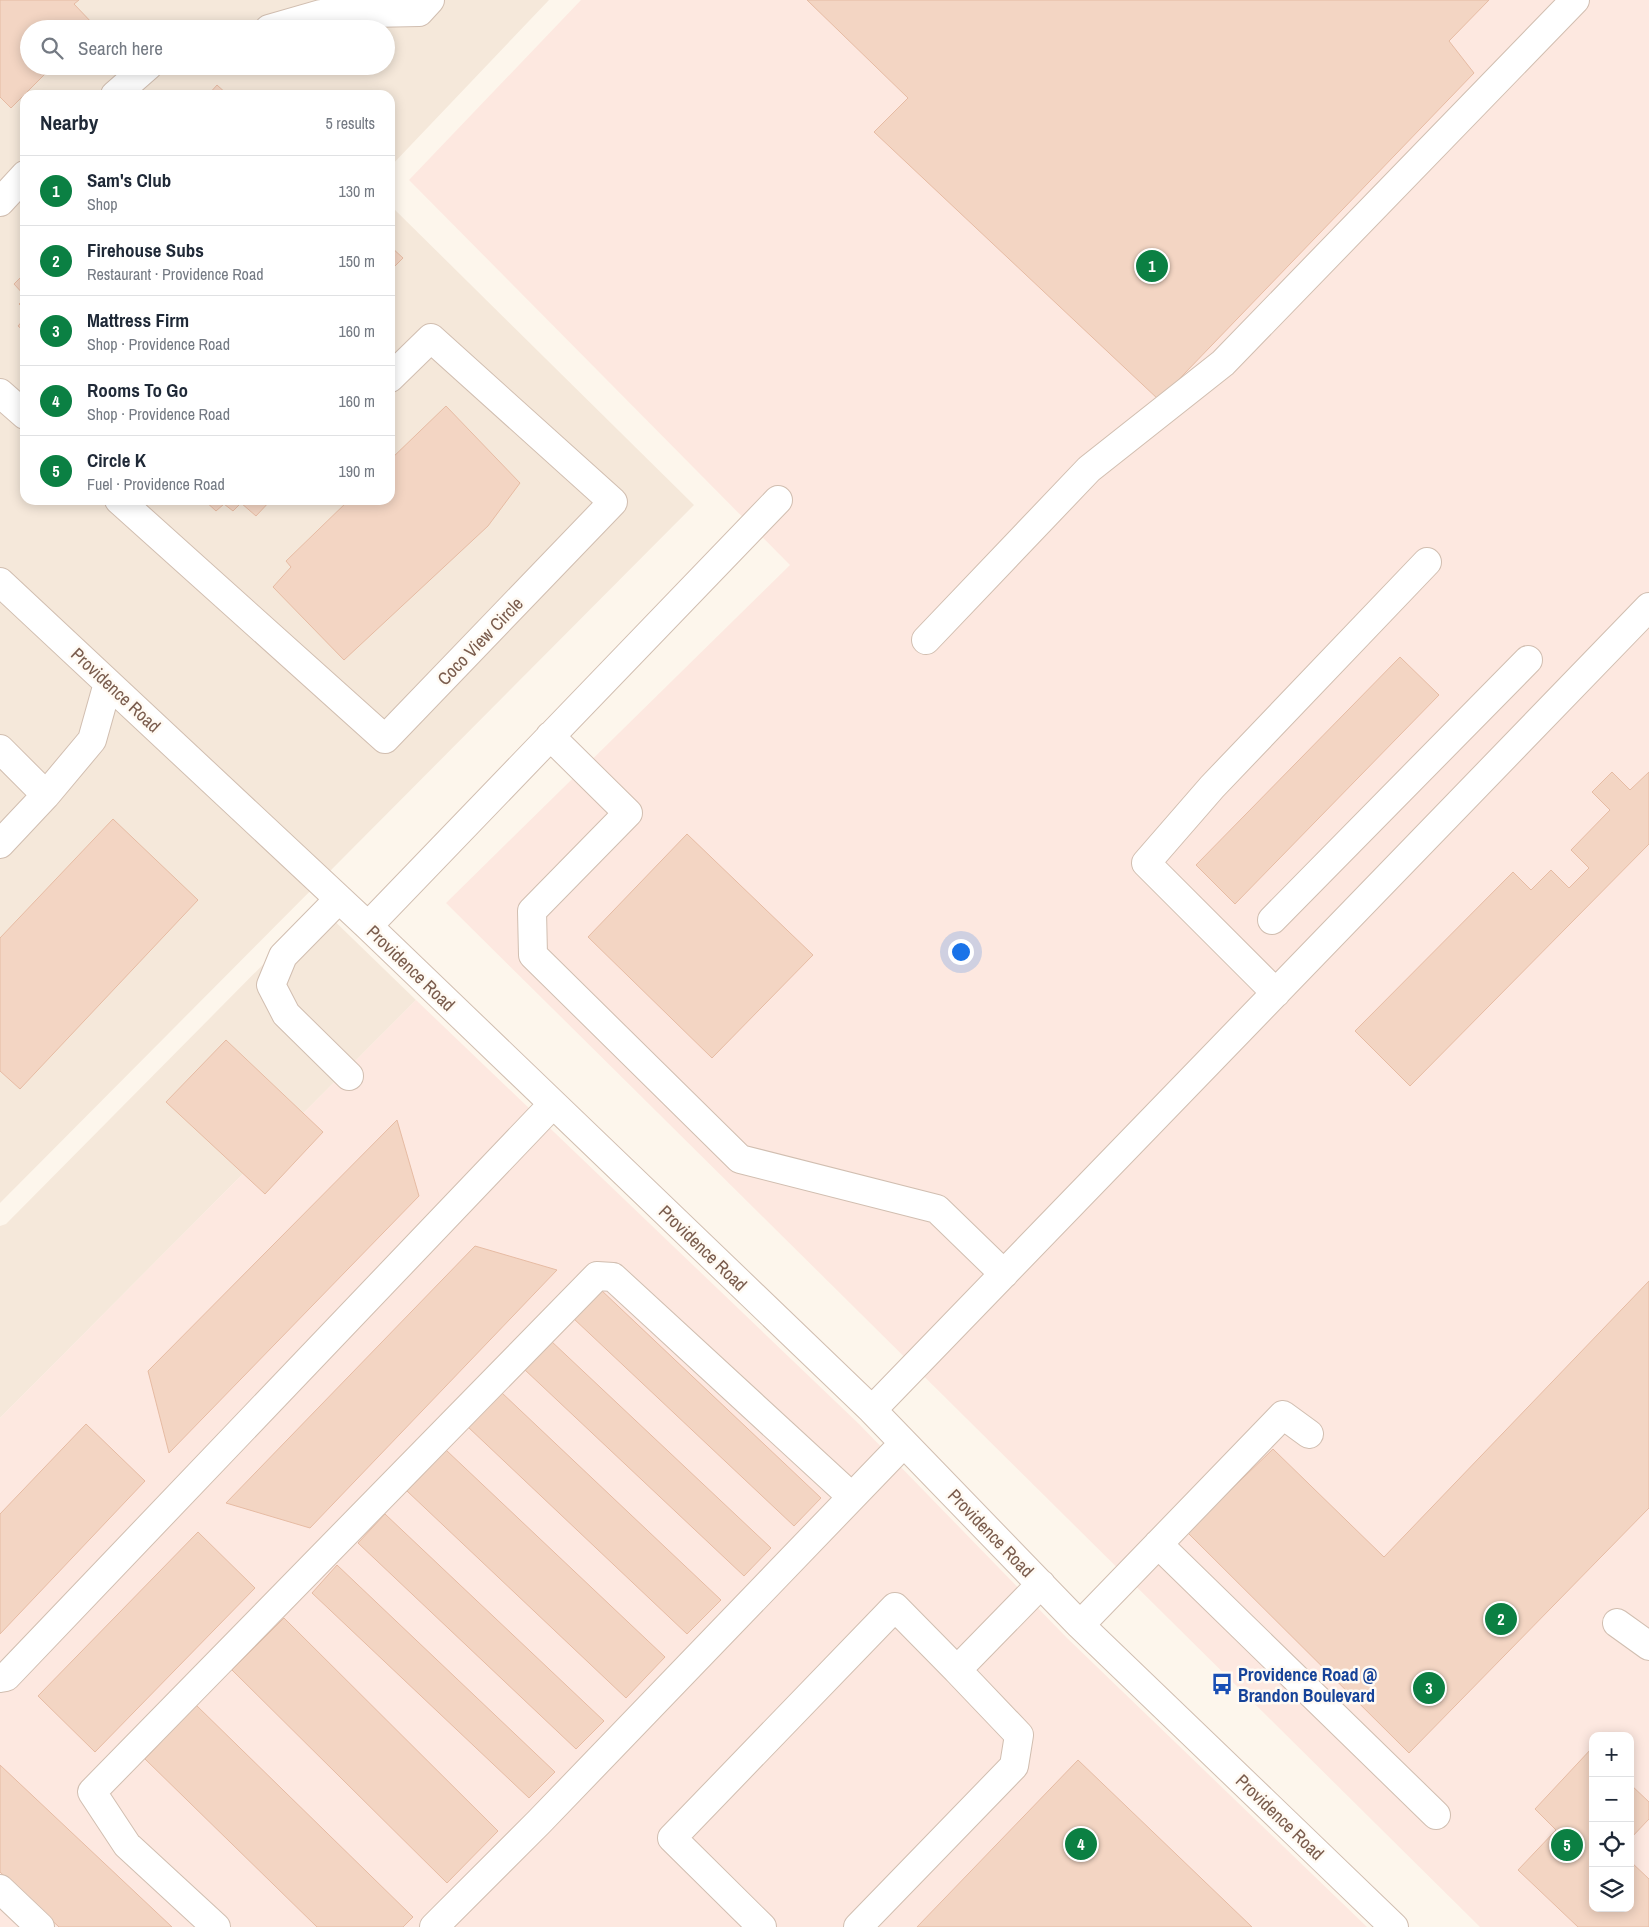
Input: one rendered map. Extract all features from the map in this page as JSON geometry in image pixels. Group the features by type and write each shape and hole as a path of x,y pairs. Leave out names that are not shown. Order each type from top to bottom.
{"street":[{"path":"926,640 1089,469 1223,363 1575,0"},
{"path":"300,20 321,14 418,4"},
{"path":"121,90 138,75"},
{"path":"0,202 20,180"},
{"name":"Coco View Circle","path":"125,505 385,739 613,502 431,338 395,373"},
{"path":"0,393 20,411"},
{"path":"368,926 778,500"},
{"path":"1276,993 1146,863 1212,787 1427,562"},
{"name":"Providence Road","path":"0,582 368,926 872,1410 1080,1625 1394,1927"},
{"path":"872,1410 1649,607"},
{"path":"1272,920 1528,660"},
{"path":"0,844 46,795 92,740 108,683"},
{"path":"550,736 628,813 532,911 533,956 740,1159 937,1209 1004,1274"},
{"path":"0,749 46,795"},
{"path":"339,899 283,956 271,985 286,1014 348,1076"},
{"path":"0,1678 6,1677 27,1656 553,1104"},
{"path":"216,1927 127,1846 92,1792 597,1276 613,1277 852,1497"},
{"path":"1080,1625 1283,1415 1310,1434"},
{"path":"434,1927 539,1822 904,1444"},
{"path":"1158,1544 1436,1815"},
{"path":"957,1670 1040,1584"},
{"path":"762,1927 672,1838 895,1607 1019,1735 1014,1766 858,1927"},
{"path":"1617,1623 1649,1646"},
{"path":"0,1889 40,1927"}],"shaded area":[{"path":"0,0 549,0 395,162 395,90 20,90 20,505 395,505 395,210 694,505 0,1203"},
{"path":"581,0 1649,0 1649,1927 1480,1927 446,903 790,565 409,180"},
{"path":"320,907 416,1000 0,1418 0,1226 6,1224"},
{"path":"416,1000 859,1424 1067,1638 1367,1927 0,1927 0,1418"}],"building":[{"path":"0,0 79,0 74,4 89,20 20,20 20,75 44,75 29,90 20,90 20,99 11,108 0,97"},
{"path":"807,0 1489,0 1449,41 1474,73 1159,400 874,132 908,98"},
{"path":"217,85 222,90 212,90"},
{"path":"395,251 403,258 395,266"},
{"path":"20,278 20,291 14,284"},
{"path":"446,406 520,483 488,526 344,660 273,587 291,567 286,561 344,505 395,505 395,455"},
{"path":"209,505 223,505 216,511"},
{"path":"225,505 239,505 233,511"},
{"path":"243,505 266,505 256,516"},
{"path":"1400,657 1439,695 1235,904 1196,865"},
{"path":"1612,772 1630,790 1649,772 1649,844 1410,1086 1355,1031 1513,872 1531,890 1551,870 1569,888 1589,868 1571,850 1610,810 1592,792"},
{"path":"113,819 198,900 20,1089 0,1071 0,938"},
{"path":"687,834 813,955 712,1058 588,937"},
{"path":"226,1040 323,1132 265,1194 166,1102"},
{"path":"397,1120 419,1196 169,1453 148,1371"},
{"path":"475,1246 557,1270 310,1528 226,1503"},
{"path":"1649,1281 1649,1508 1409,1753 1187,1532 1273,1449 1384,1557"},
{"path":"600,1289 821,1498 794,1526 573,1318"},
{"path":"550,1340 771,1548 744,1576 524,1369"},
{"path":"501,1392 721,1600 687,1634 468,1427"},
{"path":"86,1424 145,1481 0,1634 0,1514"},
{"path":"446,1450 665,1657 626,1698 407,1491"},
{"path":"385,1514 604,1721 576,1749 358,1543"},
{"path":"198,1532 255,1588 95,1752 38,1696"},
{"path":"337,1565 555,1772 529,1798 312,1593"},
{"path":"284,1618 498,1831 447,1883 232,1670"},
{"path":"196,1705 413,1917 403,1927 317,1927 145,1759"},
{"path":"1589,1751 1589,1912 1634,1912 1634,1865 1649,1879 1649,1927 1578,1927 1518,1870 1556,1830 1535,1809"},
{"path":"1078,1760 1252,1927 917,1927"},
{"path":"0,1765 172,1927 59,1927 0,1872"},
{"path":"1634,1788 1649,1802 1649,1819 1634,1835"}],"place":[{"name":"Sam's Club","path":"1152,266"},
{"name":"Firehouse Subs","path":"1501,1619"},
{"name":"Providence Road @ Brandon Boulevard","path":"1222,1684"},
{"name":"Mattress Firm","path":"1429,1688"},
{"name":"Rooms To Go","path":"1081,1844"},
{"name":"Circle K","path":"1567,1845"}]}
